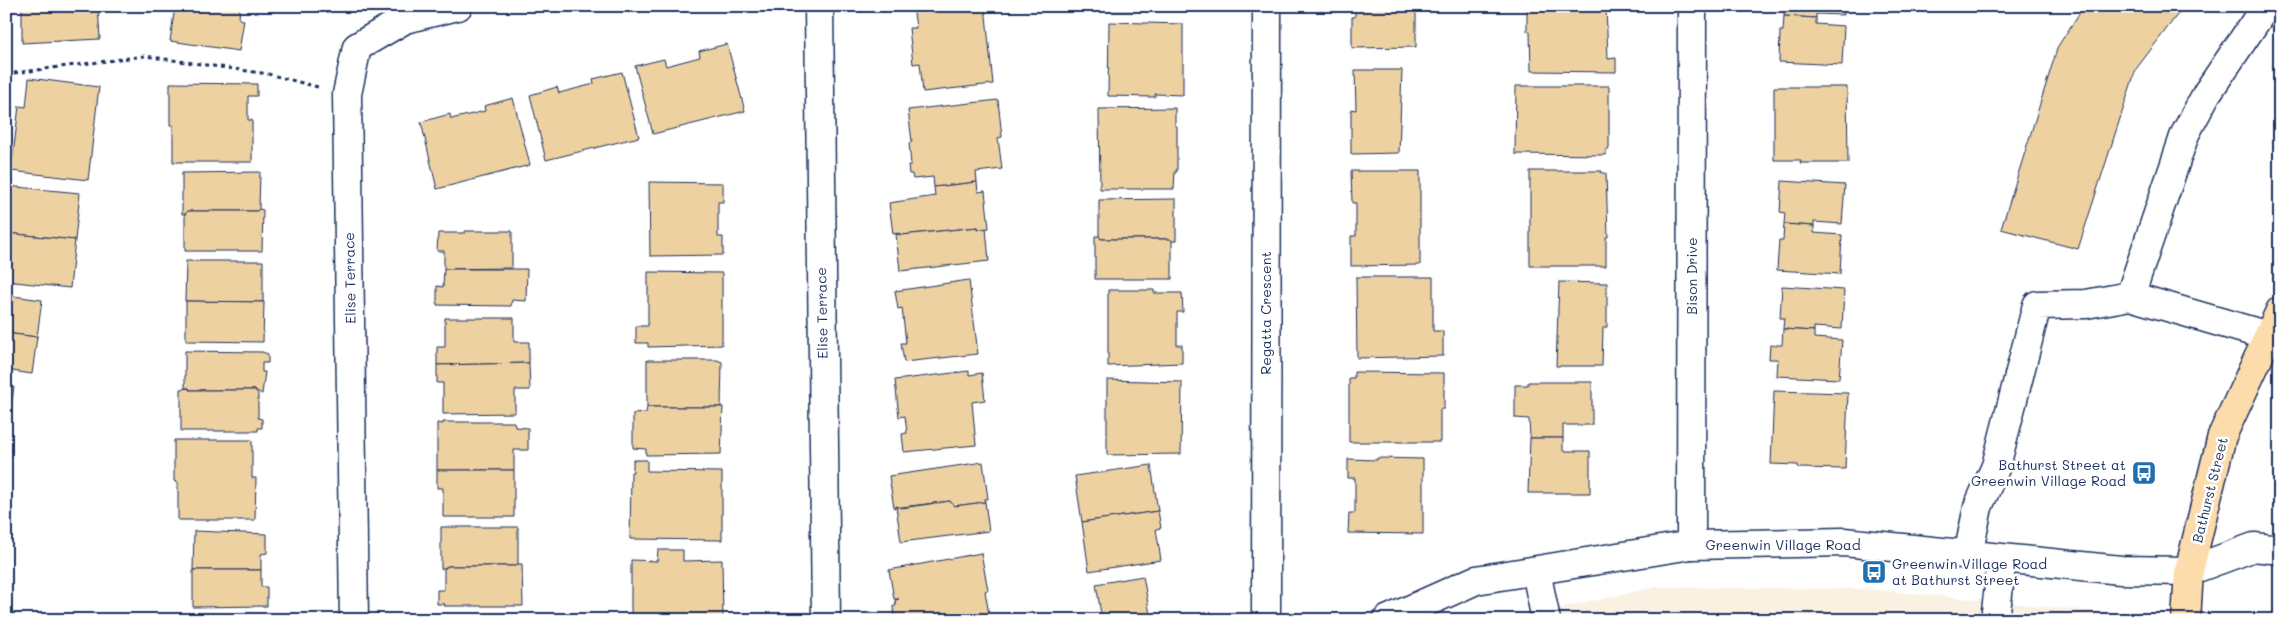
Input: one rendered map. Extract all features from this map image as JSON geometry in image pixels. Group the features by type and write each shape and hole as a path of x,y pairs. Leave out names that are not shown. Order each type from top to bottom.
{"main road":[{"name":"Bathurst Street","path":"2186,620 2189,571 2222,436 2280,311"}],"street":[{"name":"Elise Terrace","path":"354,620 348,94 357,47 405,20 458,6"},
{"name":"Elise Terrace","path":"819,6 826,620"},
{"name":"Regatta Crescent","path":"1266,620 1267,6"},
{"name":"Bison Drive","path":"1691,545 1692,6"},
{"path":"2130,296 2185,134 2207,93 2266,6"},
{"path":"1968,555 1978,507 1996,466 2037,305 2086,304 2130,296 2268,336"},
{"name":"Greenwin Village Road","path":"1387,620 1476,580 1691,545 1844,542 2121,570 2189,571"},
{"path":"2189,571 2254,548 2280,550"},
{"path":"1994,620 2002,559"},
{"path":"1536,571 1546,620"}],"path":[{"path":"6,74 145,56 268,74 348,94"}],"shaded area":[{"path":"1656,587 1867,589 2131,615 2131,620 1506,620"}],"building":[{"path":"22,6 98,6 100,39 22,43"},
{"path":"175,6 240,6 239,19 244,20 239,51 170,41"},
{"path":"913,6 985,6 993,84 923,92 920,63 913,64 909,28 916,28"},
{"path":"1100,6 1184,6 1178,7 1178,10 1100,10"},
{"path":"1355,6 1416,9 1416,47 1352,48 1352,17 1355,17"},
{"path":"1527,6 1606,6 1608,59 1616,58 1616,72 1531,71 1530,32 1527,31"},
{"path":"1784,6 1844,6 1844,15 1816,14 1816,18 1784,16"},
{"path":"2084,6 2184,6 2136,69 2078,249 2001,229 2058,46"},
{"path":"1784,16 1816,18 1816,24 1844,26 1842,65 1779,62 1780,31 1783,31"},
{"path":"1109,22 1183,24 1183,95 1155,94 1155,97 1108,96"},
{"path":"727,44 745,111 653,134 635,66 664,59 666,66 700,57 699,51"},
{"path":"1355,70 1402,70 1399,153 1351,154 1351,109 1356,110"},
{"path":"622,72 639,137 546,160 530,95 557,87 559,93 594,84 593,79"},
{"path":"29,78 99,87 88,180 11,171 19,106 26,107"},
{"path":"170,83 257,84 257,96 248,96 248,120 252,120 252,162 173,162 173,125 170,125"},
{"path":"1516,86 1609,86 1609,149 1606,149 1606,155 1515,154"},
{"path":"1774,87 1847,87 1848,163 1800,163 1801,160 1774,160"},
{"path":"513,98 530,165 437,189 421,122 450,114 451,119 485,111 484,106"},
{"path":"998,100 1002,137 998,138 1002,169 976,172 977,182 934,187 933,177 913,179 912,174 909,174 908,165 911,165 909,143 912,142 908,110"},
{"path":"1175,108 1177,172 1175,171 1174,189 1100,189 1099,109"},
{"path":"1351,171 1420,171 1420,265 1351,266 1351,236 1356,236 1356,203 1352,203"},
{"path":"1530,171 1602,171 1601,173 1606,173 1608,237 1606,237 1606,266 1530,266"},
{"path":"260,172 259,209 257,211 188,211 182,214 182,173"},
{"path":"1782,181 1845,185 1842,224 1814,222 1814,226 1784,224 1785,213 1780,212"},
{"path":"649,182 723,183 723,202 718,202 718,237 723,237 723,255 650,256"},
{"path":"977,182 978,192 985,191 989,228 978,230 978,227 902,235 899,233 893,234 889,203 935,196 934,187"},
{"path":"6,186 80,193 75,240 6,233"},
{"path":"1176,199 1176,241 1170,239 1101,239 1099,236 1099,200"},
{"path":"259,209 263,210 262,251 185,251 185,214 188,211 257,211"},
{"path":"1784,224 1814,226 1814,233 1842,235 1840,274 1777,270 1779,240 1783,240"},
{"path":"978,227 978,230 986,228 989,261 900,271 896,234 902,235"},
{"path":"465,231 512,231 512,268 444,269 444,251 437,251 438,233 465,233"},
{"path":"6,233 75,240 70,288 6,281"},
{"path":"1095,236 1099,236 1101,239 1170,239 1172,241 1172,279 1095,279"},
{"path":"186,261 263,261 263,302 185,301"},
{"path":"444,269 527,269 526,301 512,300 511,306 437,305 437,286 443,287"},
{"path":"648,272 722,273 722,345 648,347 648,343 636,343 636,326 648,326"},
{"path":"1356,277 1433,277 1433,331 1443,331 1443,356 1357,358"},
{"path":"969,280 978,354 904,362 901,343 906,343 902,308 898,309 895,291"},
{"path":"1559,282 1607,283 1607,327 1603,328 1602,366 1556,366"},
{"path":"1782,286 1844,290 1842,329 1814,327 1814,331 1783,329 1784,318 1780,318"},
{"path":"1108,290 1154,290 1154,293 1182,293 1183,312 1177,312 1177,345 1182,345 1182,363 1108,366"},
{"path":"6,295 42,300 37,337 6,333"},
{"path":"186,301 264,302 263,342 186,341"},
{"path":"445,318 514,318 514,342 529,342 529,363 437,365 437,347 445,347"},
{"path":"1783,329 1814,331 1814,338 1842,340 1839,379 1777,376 1778,359 1769,359 1770,345 1782,345"},
{"path":"6,333 37,337 32,374 6,370"},
{"path":"185,351 262,352 268,354 268,363 262,363 262,372 265,372 262,394 255,390 189,390 189,388 185,388"},
{"path":"647,360 717,360 722,362 721,407 647,407"},
{"path":"529,363 530,390 515,390 515,413 443,414 443,383 437,383 437,365"},
{"path":"969,371 969,375 982,373 985,400 972,402 976,445 904,452 902,434 907,433 905,416 899,417 895,380"},
{"path":"1354,372 1444,373 1444,409 1440,409 1440,442 1349,442 1349,378 1354,378"},
{"path":"1107,380 1182,382 1181,454 1107,455"},
{"path":"1528,382 1592,382 1592,425 1563,425 1563,438 1530,438 1529,419 1515,418 1515,385 1528,385"},
{"path":"6,385 14,387 6,440"},
{"path":"189,388 189,390 255,390 258,394 258,418 262,419 262,428 258,428 258,431 181,431 181,389"},
{"path":"1774,391 1848,393 1845,469 1798,468 1798,465 1771,464"},
{"path":"647,407 723,407 721,454 646,455 646,449 633,448 633,414 646,413"},
{"path":"443,422 514,422 515,427 528,428 528,450 514,450 514,470 437,470 437,423 443,424"},
{"path":"1530,438 1563,438 1563,451 1590,451 1590,493 1528,493"},
{"path":"174,440 252,440 252,478 256,478 255,520 178,520 178,482 174,481"},
{"path":"1377,458 1423,459 1423,534 1348,533 1349,513 1355,513 1355,478 1348,478 1348,459 1377,460"},
{"path":"633,460 647,460 647,471 722,472 722,540 630,539 631,472 633,472"},
{"path":"983,462 988,499 984,499 985,502 954,506 950,501 894,508 889,476"},
{"path":"1151,465 1158,511 1082,522 1075,476"},
{"path":"437,470 514,470 514,517 443,517 443,488 437,488"},
{"path":"950,501 954,506 985,502 989,531 901,542 896,506 901,508"},
{"path":"1158,511 1161,528 1156,529 1161,560 1089,571 1082,522"},
{"path":"441,527 518,527 518,564 515,566 448,566 441,569"},
{"path":"194,531 267,534 267,553 261,554 261,570 193,570"},
{"path":"658,550 683,550 683,561 722,560 723,620 631,620 631,560 657,561"},
{"path":"981,553 988,590 985,591 990,620 890,620 894,618 893,606 896,606 895,600 899,599 894,599 889,570"},
{"path":"522,564 523,606 444,606 445,604 437,604 437,590 444,590 444,569 448,566 515,566"},
{"path":"193,570 261,570 261,587 267,587 267,606 193,607"},
{"path":"1143,576 1151,620 1102,620 1096,584"},
{"path":"448,616 525,617 525,620 448,620"}],"place":[{"name":"Bathurst Street at Greenwin Village Road","path":"2144,473"},
{"name":"Greenwin Village Road at Bathurst Street","path":"1874,572"}]}
